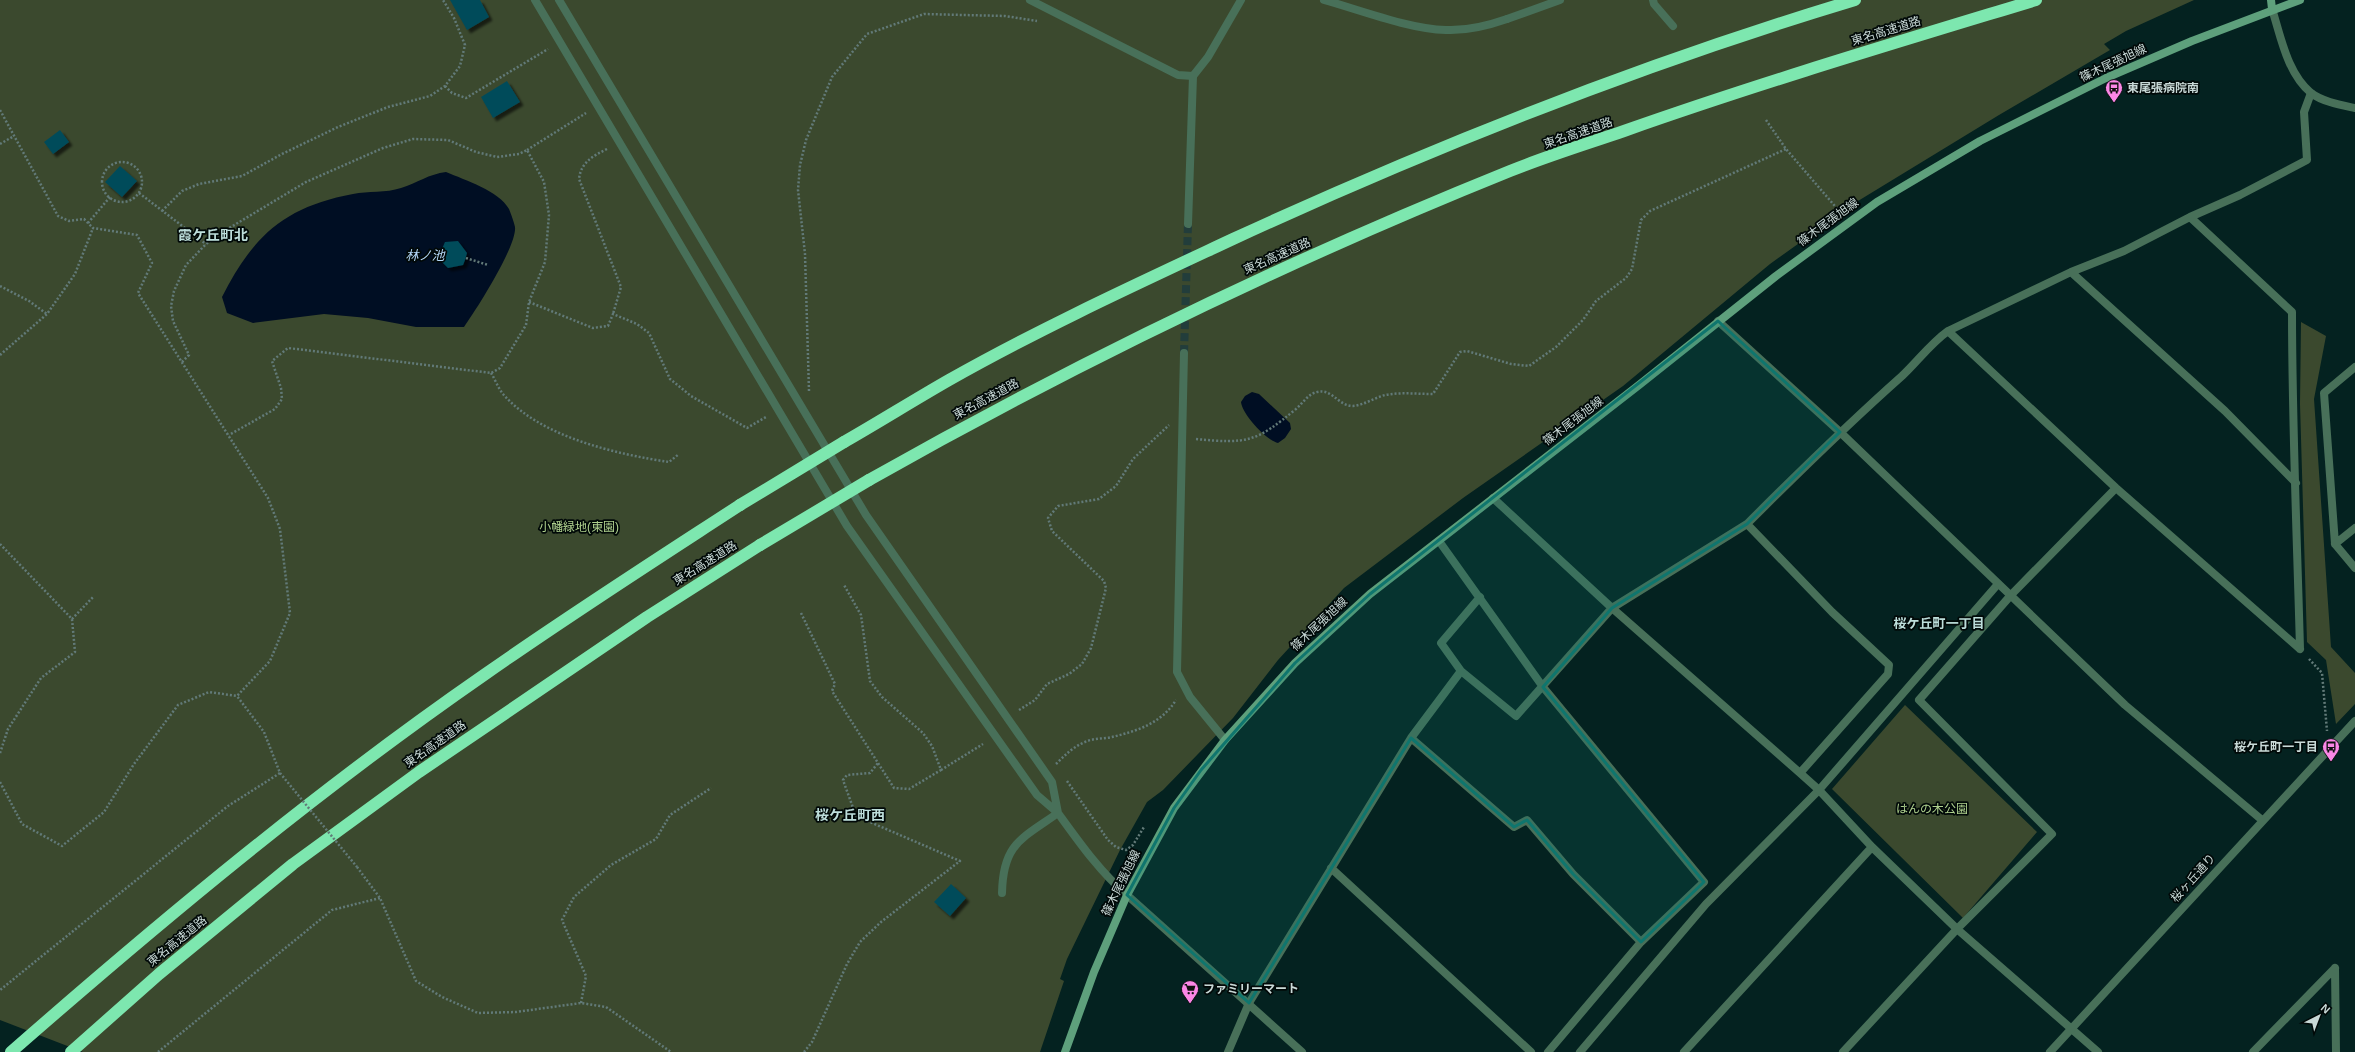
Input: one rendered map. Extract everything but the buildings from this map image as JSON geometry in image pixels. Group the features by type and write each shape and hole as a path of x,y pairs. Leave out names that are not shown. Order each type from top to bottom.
{"highway":[{"name":"東名高速道路","path":"12,1052 107,968 232,864 381,750 483,675 740,505 949,380 1069,317 1323,198 1447,145 1642,70 1855,0"},
{"name":"東名高速道路","path":"71,1052 159,974 274,879 394,790 647,617 760,545 869,480 988,413 1132,339 1259,279 1513,170 1805,71 2036,0"}],"main road":[{"path":"2271,0 2272,10"},
{"name":"篠木尾張旭線","path":"1065,1052 1094,972 1127,895 1174,808 1225,740 1295,663 1342,618 1370,594 1639,385 1718,321 1848,222 1877,202 1980,141 2106,78 2192,41 2300,0"}],"street":[{"path":"535,0 847,526 1037,794 1058,813 1113,883 1302,1052"},
{"path":"559,0 866,515 1052,782 1058,813"},
{"path":"1030,0 1178,75 1193,76"},
{"path":"1188,224 1193,76 1208,57 1241,0"},
{"path":"1324,0 1417,26 1446,30 1482,27 1560,0"},
{"path":"1653,0 1654,4 1673,26"},
{"path":"2272,10 2290,65 2311,92 2331,102 2355,108"},
{"path":"1480,597 1441,643 1461,671 1516,716 1612,608 1747,524 1840,432 1910,368 1935,341 1948,331 2071,272 2124,251 2190,216 2240,195 2306,160 2304,112 2311,92"},
{"path":"2190,216 2292,312 2292,423 2296,483 2300,649"},
{"path":"2071,272 2225,411 2296,483"},
{"path":"1718,321 1840,432 2125,705 2262,820"},
{"path":"1948,331 2116,488 2300,649"},
{"path":"1184,353 1177,672 1184,688 1225,740"},
{"path":"2355,367 2324,393 2335,544 2355,568"},
{"path":"1843,1052 1957,929 2052,834 1919,700 2011,595 2116,488"},
{"path":"1493,498 1612,608 1819,790 1872,847 1957,929 2098,1052"},
{"path":"1747,524 1832,612 1889,665 1888,674 1800,773"},
{"path":"2335,544 2355,528"},
{"path":"1439,541 1543,687 1704,882 1641,942 1548,1052"},
{"path":"1580,1052 1706,904 1819,790 1998,584"},
{"path":"1228,1052 1249,1003 1331,868 1411,738 1461,671"},
{"name":"桜ヶ丘通り","path":"2050,1052 2262,820 2355,721"},
{"path":"1411,738 1514,827 1528,820 1573,874 1641,942"},
{"path":"1002,893 1002,874 1006,857 1019,840 1058,813"},
{"path":"1684,1052 1872,847"},
{"path":"1331,868 1531,1052"},
{"path":"2253,1052 2335,968 2336,1052"}],"path":[{"path":"162,210 188,189 199,184 242,176 282,154 338,127 388,107 430,96 445,86 460,66 465,45 454,18 443,0"},
{"path":"809,395 805,254 798,190 800,165 806,140 832,77 867,34 924,14 1005,16 1040,21 1060,16"},
{"path":"544,43 552,56"},
{"path":"445,86 452,93 466,98 548,49"},
{"path":"582,107 590,119"},
{"path":"0,110 58,216 69,221 84,219 93,228 137,235 152,263 138,293 268,498 280,529 290,613 270,661 237,696"},
{"path":"182,362 189,354 173,321 171,306 174,291 186,265 206,244 306,182 383,148 413,139 448,140 476,152 496,157 519,154 586,113"},
{"path":"1766,120 1786,149 1848,222"},
{"path":"0,144 14,136"},
{"path":"604,143 611,156"},
{"path":"529,302 593,328 608,326 621,287 579,179 580,169 586,161 607,149"},
{"path":"1182,438 1230,442 1259,436 1288,416 1311,394 1318,391 1328,392 1344,404 1353,406 1399,393 1433,394 1460,352 1467,351 1510,364 1528,366 1556,347 1583,320 1596,301 1626,278 1632,269 1641,220 1650,211 1786,149"},
{"path":"229,435 275,408 282,399 282,388 272,361 288,348 491,372 500,368 526,325 529,302 545,262 549,215 544,182 527,150"},
{"path":"118,162 129,162 138,168 142,178 142,188 139,193 127,201 116,201 110,197 102,186 103,175 109,166 118,162"},
{"path":"139,193 206,244"},
{"path":"88,223 110,197"},
{"path":"0,355 47,314 75,274 93,228"},
{"path":"466,258 488,265"},
{"path":"0,286 30,301 47,314"},
{"path":"613,314 637,324 649,333 660,361 670,379 691,396 747,428 767,416 763,409"},
{"path":"491,372 502,393 528,416 562,433 625,455 669,462 679,454"},
{"path":"1017,711 1035,700 1047,684 1070,674 1082,664 1091,648 1106,588 1104,581 1052,531 1048,518 1058,506 1099,499 1116,486 1133,459 1149,442 1182,415"},
{"path":"0,544 72,619 75,652 41,678 8,729 0,753"},
{"path":"844,585 862,615 870,681 882,697 923,733 932,746 941,770"},
{"path":"72,619 94,596"},
{"path":"801,612 834,684 832,691 894,788 909,789 995,736"},
{"path":"2300,649 2322,673 2328,749"},
{"path":"1056,764 1075,746 1087,741 1112,737 1146,727 1158,719 1172,705 1184,688"},
{"path":"0,782 22,824 62,846 104,812 134,764 178,705 209,692 237,696 264,732 280,773 357,867 380,898 416,981 442,997 478,1013 516,1012 581,1003 606,1007 670,1052"},
{"path":"804,1052 812,1042 847,964 860,942 881,922 960,861 856,816 843,780 847,775 870,773 878,763"},
{"path":"0,990 228,806 280,773"},
{"path":"581,1003 586,976 562,920 574,897 611,865 656,839 670,815 711,788"},
{"path":"158,1052 332,910 380,898"}],"highlighted area":[{"path":"1718,321 1840,432 1747,524 1612,608 1543,687 1704,882 1641,942 1573,874 1527,820 1514,827 1411,738 1249,1003 1127,895 1174,808 1201,770 1295,663 1370,594"}],"green space":[{"name":"小幡緑地(東園)","path":"0,0 2194,0 2126,31 2104,44 2110,50 1999,115 1858,201 1770,264 1623,386 1463,498 1344,588 1278,660 1233,718 1163,790 1147,802 1120,850 1067,959 1060,979 1064,981 1040,1052 83,1052 0,1020"},
{"path":"2301,322 2326,336 2314,399 2331,647 2355,673 2355,704 2336,724 2326,660 2307,642 2300,404"},
{"name":"はんの木公園","path":"1905,705 2037,832 1963,918 1832,789"}],"water":[{"name":"林ノ池","path":"446,172 472,182 498,197 509,209 515,227 510,248 503,263 464,327 416,327 368,318 324,314 253,323 227,313 222,297 246,257 259,241 289,216 308,207 329,200 359,193 395,190"},
{"path":"1252,392 1259,394 1290,423 1291,429 1285,438 1278,443 1268,437 1250,420 1242,407 1241,402 1245,396"}],"tunnel":[{"path":"1184,353 1188,224"}],"place":[{"name":"東尾張病院南","path":"2114,103"},
{"name":"桜ケ丘町一丁目","path":"2331,762"},
{"name":"ファミリーマート","path":"1190,1004"}],"district":[{"name":"霞ケ丘町北","path":"213,235"},
{"name":"桜ケ丘町一丁目","path":"1939,623"},
{"name":"桜ケ丘町西","path":"850,815"}]}
